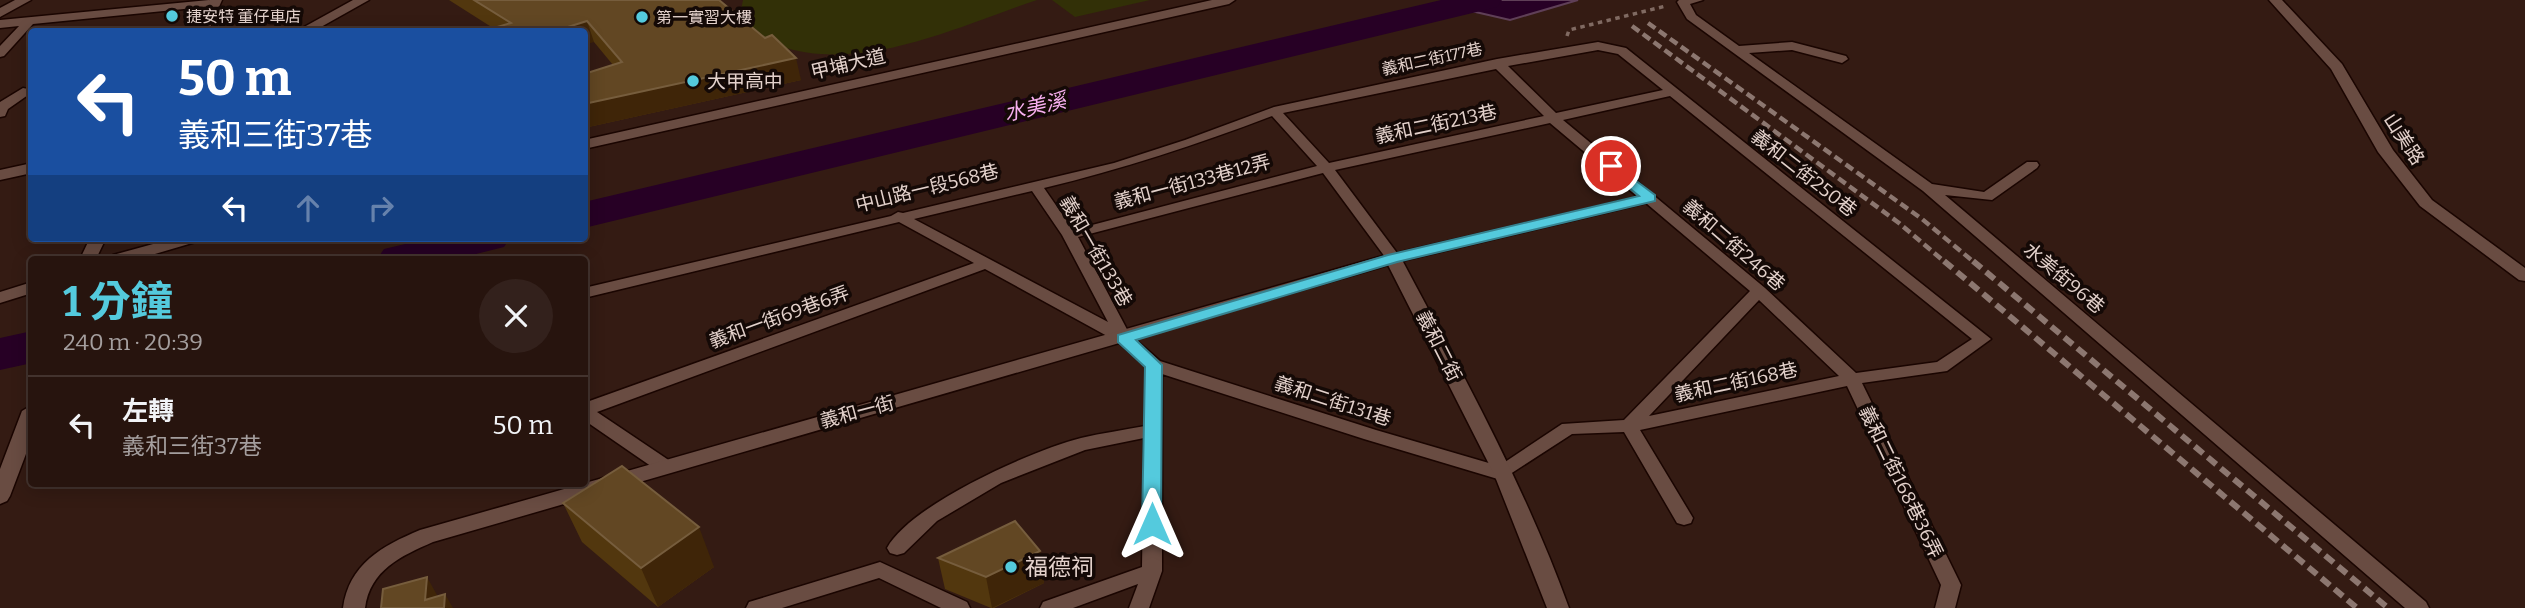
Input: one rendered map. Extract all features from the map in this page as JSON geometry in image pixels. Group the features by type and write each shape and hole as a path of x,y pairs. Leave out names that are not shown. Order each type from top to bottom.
{"street":[{"path":"0,13 25,0"},
{"path":"309,28 363,0"},
{"path":"588,142 640,123 1177,0"},
{"name":"甲埔大道","path":"588,143 1229,0"},
{"name":"山美路","path":"2275,0 2337,67 2386,152 2426,202 2525,276"},
{"path":"203,28 215,2"},
{"path":"0,175 28,169"},
{"path":"130,256 179,242"},
{"name":"義和一街","path":"354,608 367,571 392,550 427,536 664,466 1124,338 1393,258"},
{"name":"義和二街","path":"1393,258 1539,550 1558,608"},
{"path":"0,298 28,288"},
{"path":"0,496 28,420"}],"lane":[{"name":"水美街96巷","path":"1690,1 1691,17 1928,188 2419,608"},
{"path":"0,24 215,2"},
{"path":"0,53 28,23"},
{"name":"義和二街177巷","path":"1274,111 1497,63 1598,46"},
{"name":"義和二街250巷","path":"1598,46 1622,51 1983,339"},
{"path":"1737,50 1792,46 1842,59"},
{"name":"義和二街213巷","path":"1497,63 1554,119"},
{"path":"0,113 2,107 23,92"},
{"name":"義和二街213巷","path":"1326,168 1671,92"},
{"name":"義和二街","path":"1274,111 1326,168 1393,258"},
{"name":"中山路一段568巷","path":"588,292 898,216 1118,166 1274,111"},
{"name":"義和二街246巷","path":"1554,119 1759,291 1852,379"},
{"path":"1928,188 1987,197 2032,165"},
{"name":"義和一街133巷12弄","path":"1069,235 1326,168"},
{"name":"義和一街133巷","path":"1034,184 1069,235 1124,338"},
{"path":"1393,258 1650,198"},
{"path":"898,216 1124,338 1154,365 1152,571 1139,608"},
{"name":"義和一街69巷6弄","path":"588,410 988,263"},
{"path":"1684,518 1629,426 1759,291"},
{"name":"義和二街168巷","path":"1501,473 1569,428 1629,426 1852,379 1941,367 1983,339"},
{"name":"義和二街131巷","path":"1154,365 1306,412 1384,441 1501,473"},
{"name":"義和二街168巷36弄","path":"1852,379 1951,585 1944,608"},
{"path":"588,414 664,466"},
{"path":"897,548 930,516 995,478 1082,444 1152,431"},
{"path":"756,608 880,570 960,608"},
{"path":"1050,608 1152,571"}],"path":[{"path":"1564,51 1569,30 1690,1"}],"shaded area":[{"path":"743,0 1037,0 911,43 877,51 844,54 811,53 762,39 745,29 740,15"},
{"path":"1052,0 1150,0 1075,17"},
{"path":"1457,0 1578,0 1510,20 1454,7"}],"building":[{"path":"474,0 719,0 765,38 772,35 796,58 588,103 588,73 622,62 587,21 565,28 494,28 511,23"},
{"path":"622,466 699,527 641,568 563,503"},
{"path":"1015,521 1040,551 986,577 938,558"},
{"path":"427,577 425,600 445,594 444,608 381,608 383,589"}],"waterway":[{"name":"水美溪","path":"588,214 1485,0"},
{"name":"水美溪","path":"413,256 471,242"},
{"name":"水美溪","path":"0,354 28,348"}],"railway":[{"path":"1648,23 1922,219 1975,263"},
{"path":"1632,26 1899,223 1946,263"},
{"path":"1944,261 2357,608"},
{"path":"1973,261 2388,608"}],"place":[{"name":"捷安特 董仔車店","path":"172,16"},
{"name":"第一實習大樓","path":"642,17"},
{"name":"大甲高中","path":"693,81"},
{"name":"福德祠","path":"1011,567"}],"route":[{"path":"1152,524 1154,365 1124,338 1393,258 1650,198 1611,166"}]}
